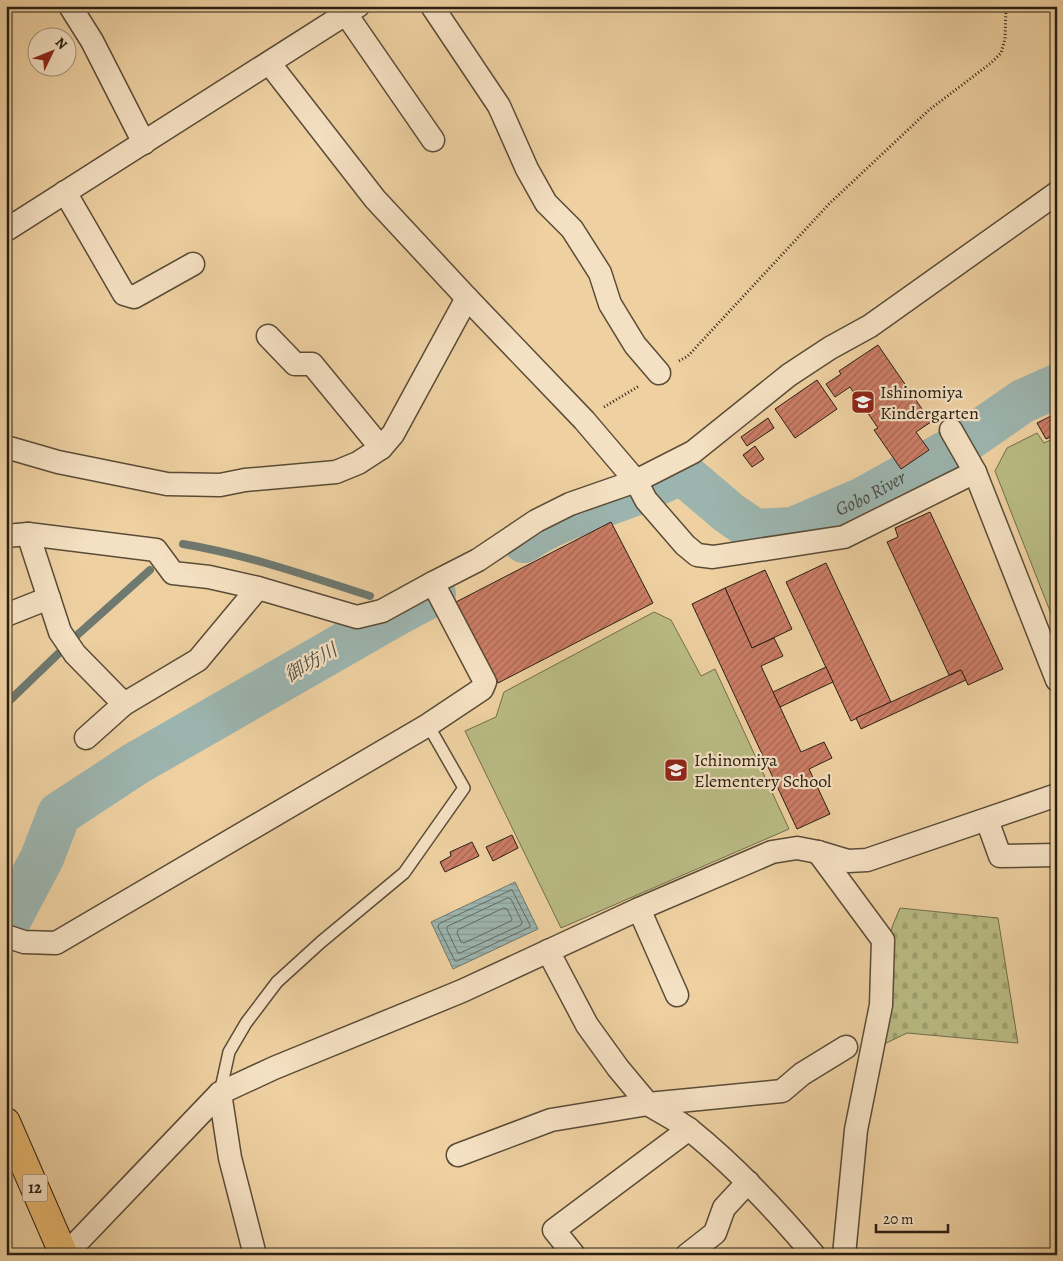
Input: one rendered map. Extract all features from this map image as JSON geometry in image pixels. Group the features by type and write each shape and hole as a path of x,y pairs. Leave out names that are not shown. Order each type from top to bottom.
{"main road":[{"name":"12","path":"6,1122 64,1255"}],"street":[{"path":"70,6 92,41 144,143"},
{"path":"432,6 499,106 527,169 546,202 572,229 600,273 610,304 635,345 659,373"},
{"path":"6,230 270,64 352,10 433,140"},
{"path":"270,64 375,199 584,420 685,545 697,555 713,557 844,536 971,465"},
{"path":"66,192 124,294 134,297 193,264"},
{"path":"17,535 156,550 173,574 209,577 258,588 357,616 382,612 436,589 536,520 570,504 640,488 693,452 789,375 830,348 870,326 1057,193"},
{"path":"6,446 58,462 167,484 220,485 245,480 336,472 358,463 381,448 393,434 467,298"},
{"path":"268,336 295,364 312,364 381,448"},
{"path":"951,430 971,465 1057,680"},
{"path":"17,535 49,598 60,632 75,654 124,704"},
{"path":"86,738 124,704 198,660 258,588"},
{"path":"15,939 56,943 428,726 482,688 485,682 436,589"},
{"path":"6,615 49,598"},
{"path":"64,1255 220,1093 274,1068 462,991 639,909 772,852 797,848 848,861 867,860 1057,795"},
{"path":"987,820 1000,856 1057,855"},
{"path":"818,852 883,940 881,1005 856,1130 844,1255"},
{"path":"639,909 677,995"},
{"path":"548,951 587,1025 618,1068 648,1104 689,1130 748,1182 778,1212 814,1255"},
{"path":"458,1155 551,1120 648,1104 782,1090 802,1074 846,1047"},
{"path":"220,1093 230,1158 255,1255"},
{"path":"574,1255 554,1230 689,1130"},
{"path":"688,1255 715,1233 724,1208 748,1182"}],"lane":[{"path":"220,1093 229,1052 246,1023 277,982 321,942 404,873 464,788 428,726"}],"path":[{"path":"584,420 688,356 829,204 929,110 991,63 1001,53 1005,39 1006,6"}],"green space":[{"path":"1037,433 1044,443 1057,437 1057,629 995,471 1007,448"},
{"path":"654,612 671,620 701,676 715,669 789,829 561,928 465,731 496,717 504,692"},
{"path":"900,908 998,918 1018,1043 907,1033 876,1048 892,927"}],"water":[{"path":"515,882 538,929 453,969 431,922"}],"building":[{"path":"878,345 931,422 916,432 929,450 901,469 874,430 878,428 850,387 835,397 826,384 841,374 839,371"},
{"path":"817,380 837,409 795,438 775,409"},
{"path":"1057,413 1057,434 1046,439 1037,423"},
{"path":"768,418 774,428 747,446 741,437"},
{"path":"755,446 764,459 752,467 743,455"},
{"path":"930,512 1003,669 968,685 961,670 949,675 887,542 898,537 895,528"},
{"path":"611,522 653,603 498,683 456,602"},
{"path":"826,563 891,702 851,721 786,582"},
{"path":"765,570 792,629 752,648 725,588"},
{"path":"725,588 752,648 774,638 783,656 761,666 801,752 824,742 832,758 809,769 830,814 797,829 692,604"},
{"path":"826,667 833,682 780,707 773,692"},
{"path":"961,670 966,680 861,729 856,718"},
{"path":"512,835 518,848 493,861 486,847"},
{"path":"472,842 479,856 445,872 440,862 451,856 450,852"}],"waterway":[{"name":"Gobo River","path":"524,541 562,520 629,496 682,473 729,513 755,531 793,529 863,499 958,446 1023,401 1057,386"},
{"path":"682,473 698,460"},
{"path":"183,544 254,560 370,596"},
{"path":"75,637 150,570"},
{"name":"御坊川","path":"6,926 42,858 59,814 135,764 434,594"},
{"path":"6,704 59,653"}],"place":[{"name":"Ishinomiya Kindergarten","path":"863,402"},
{"name":"Ichinomiya Elementery School","path":"676,770"}]}
